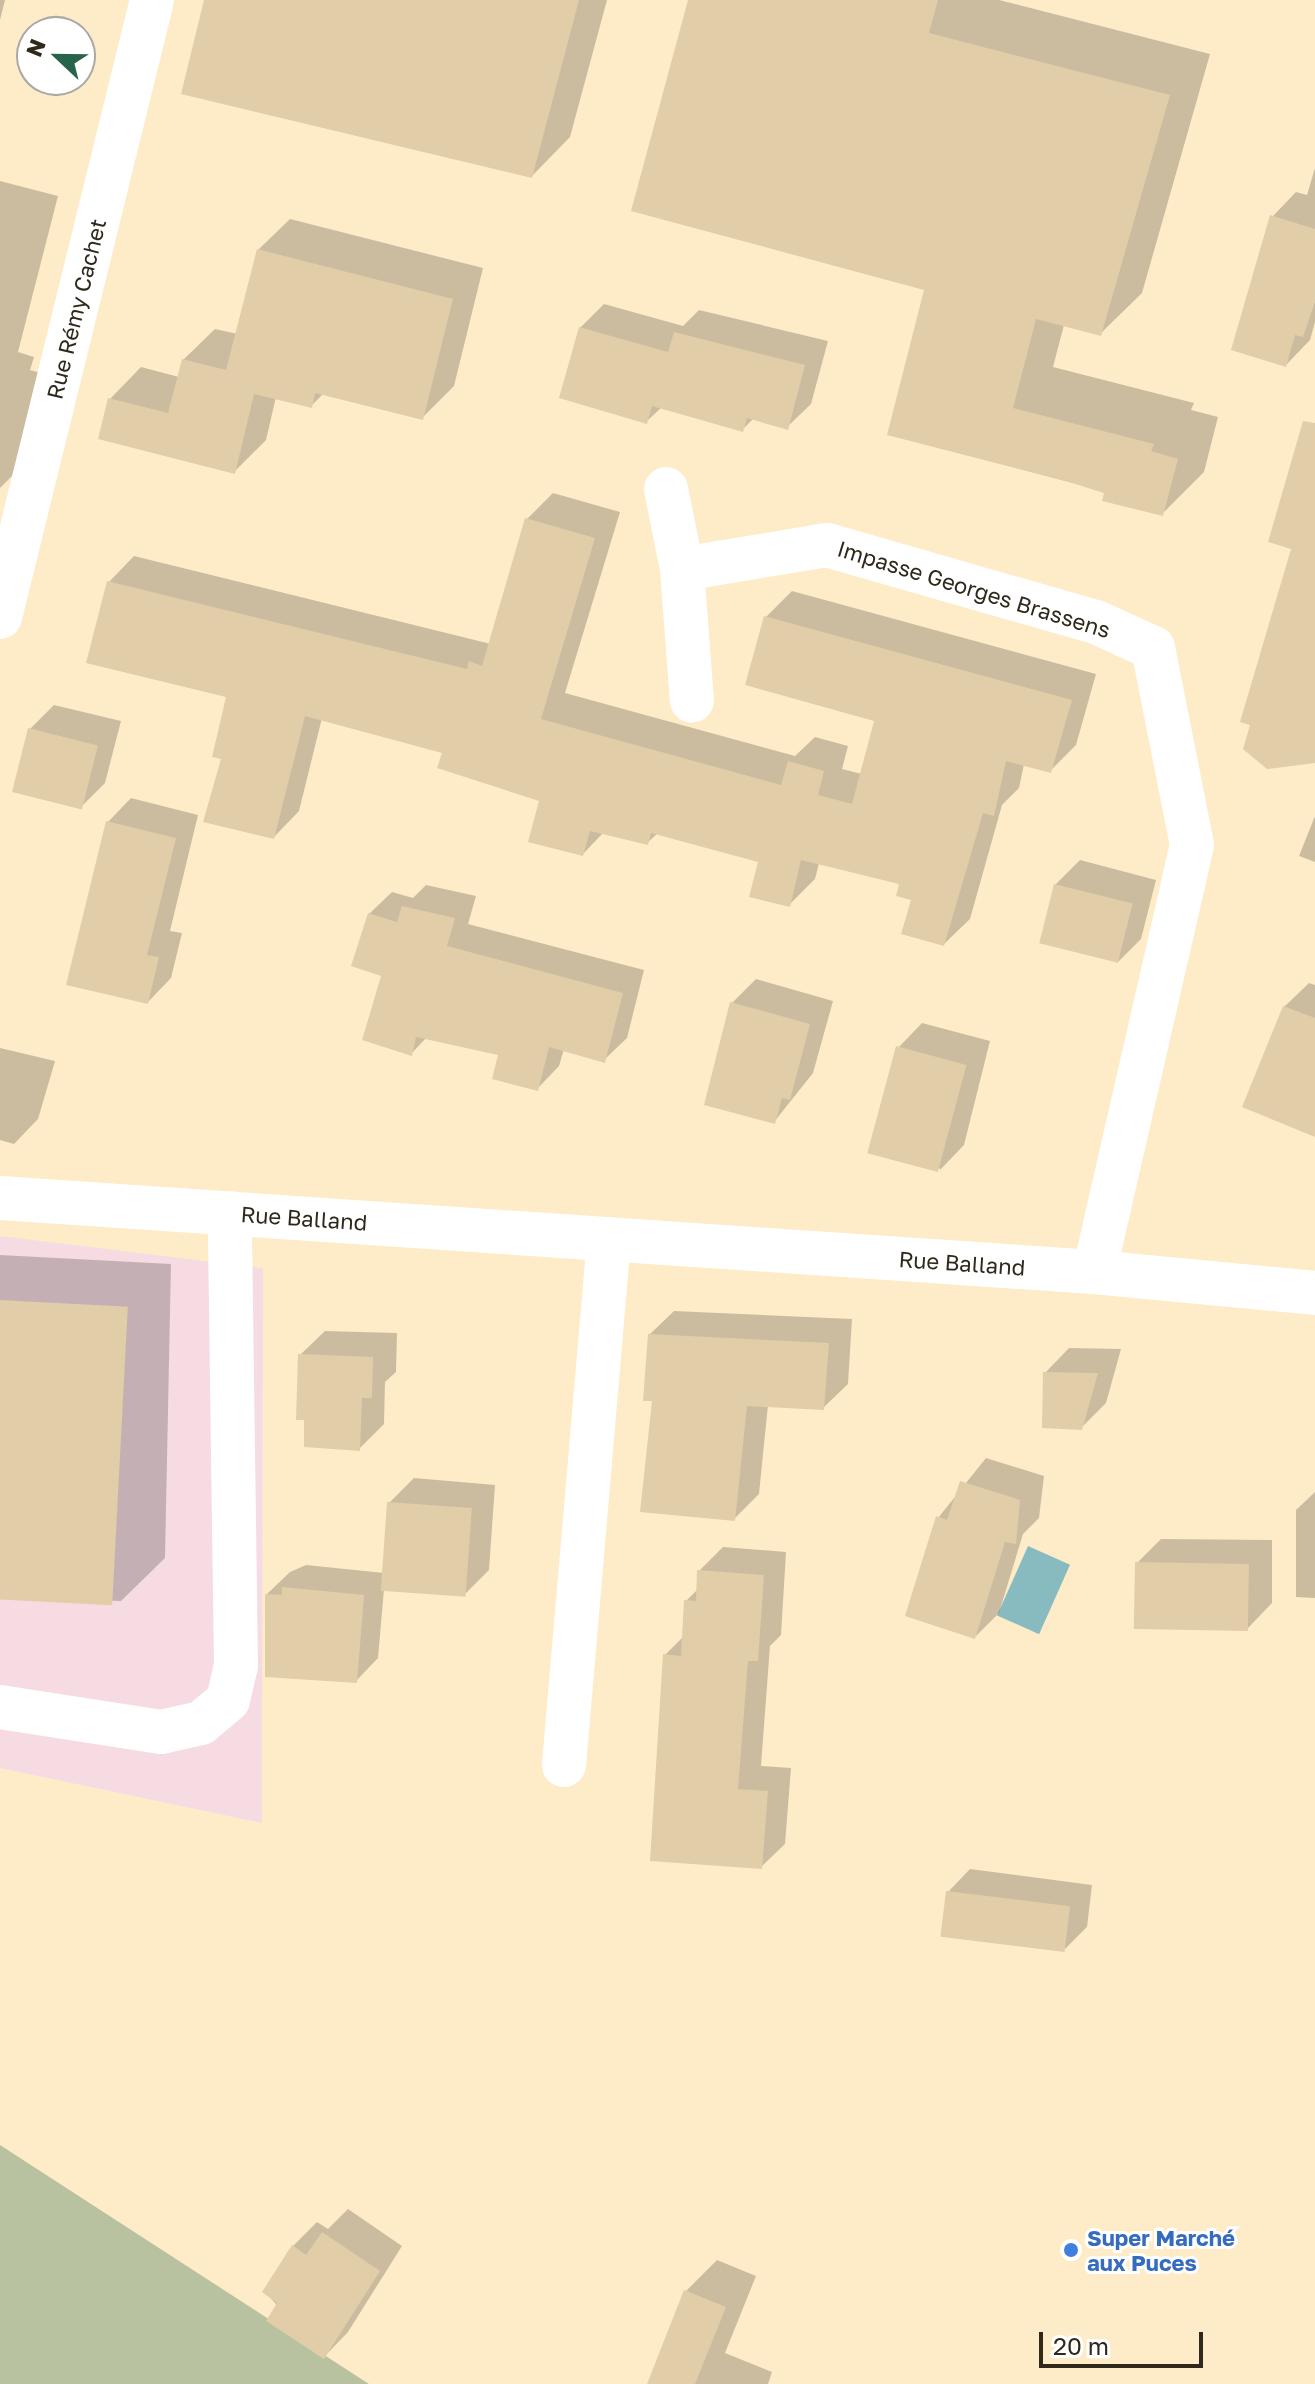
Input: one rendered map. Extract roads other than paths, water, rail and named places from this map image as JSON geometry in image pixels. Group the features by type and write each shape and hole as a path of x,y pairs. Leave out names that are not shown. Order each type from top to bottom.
{"street":[{"name":"Rue Rémy Cachet","path":"0,617 152,0"},
{"path":"666,489 682,569 692,701"},
{"name":"Impasse Georges Brassens","path":"682,569 827,545 1096,622 1153,648 1192,845 1094,1272"},
{"name":"Rue Balland","path":"0,1198 1094,1272 1315,1293"},
{"path":"0,1707 161,1732 201,1723 228,1700 236,1666 230,1213"},
{"path":"564,1765 609,1239"}],"water":[{"path":"1028,1546 1070,1565 1039,1634 997,1615"}],"place":[{"name":"Super Marché aux Puces","path":"1071,2250"}]}
